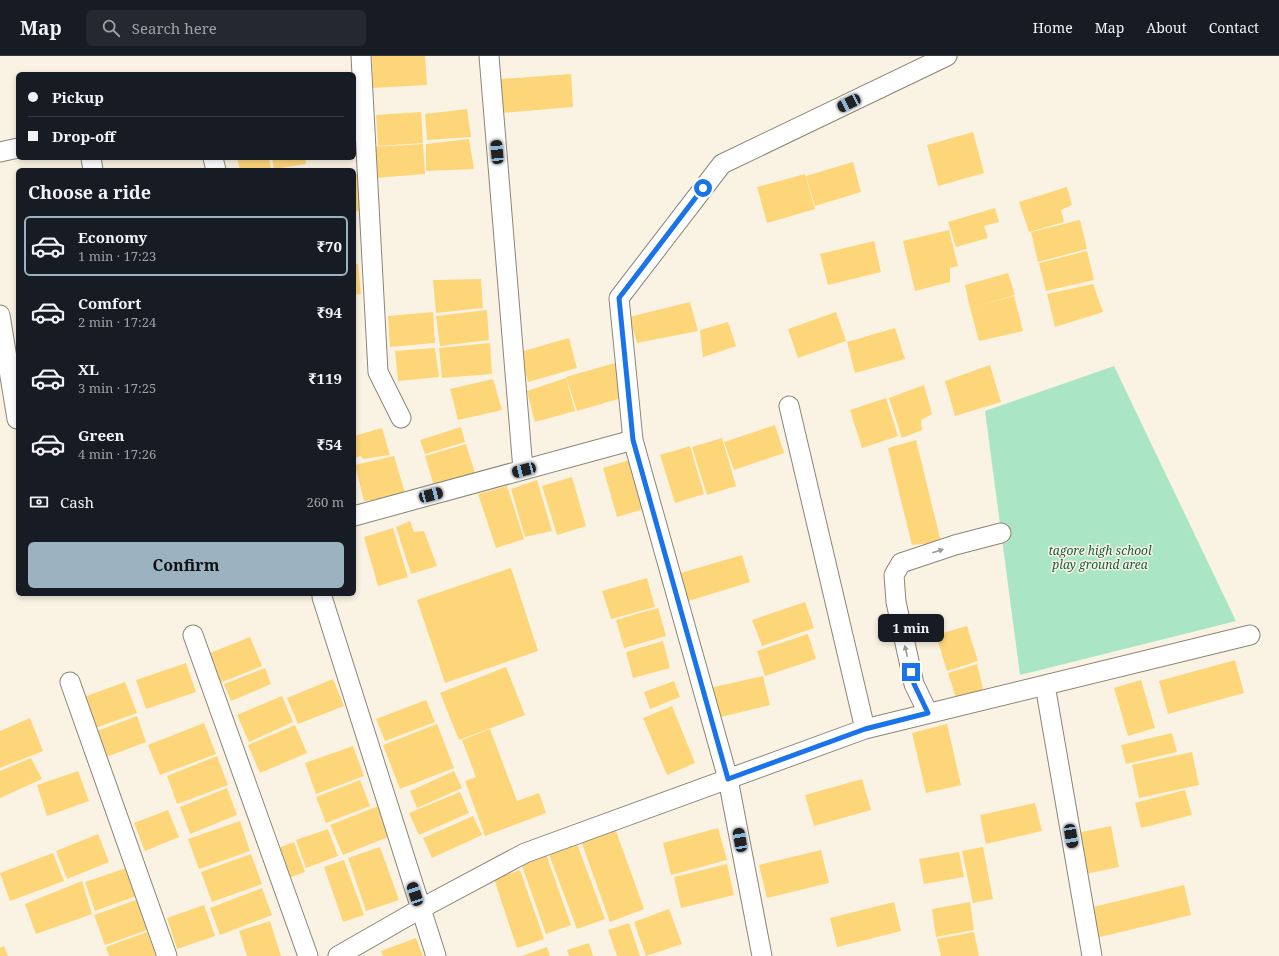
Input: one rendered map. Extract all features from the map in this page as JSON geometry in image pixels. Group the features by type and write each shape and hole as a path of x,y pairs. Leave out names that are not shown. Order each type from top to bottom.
{"street":[{"path":"361,56 378,372 401,418"},
{"path":"489,56 524,470"},
{"path":"762,956 728,779 633,440 619,298 722,164 947,56"},
{"path":"0,152 16,148"},
{"path":"0,315 16,413"},
{"path":"789,406 865,729"},
{"path":"356,515 633,440"},
{"path":"928,713 914,684 907,656 896,602 894,575 901,563 1001,533"},
{"path":"322,596 436,956"},
{"path":"193,635 308,956"},
{"path":"338,956 420,909 525,853 865,729 1250,635"},
{"path":"70,682 168,956"},
{"path":"1045,685 1092,956"}],"green space":[{"name":"tagore high school play ground area","path":"1114,366 1236,621 1020,675 985,411"}],"building":[{"path":"372,56 425,56 427,85 373,88"},
{"path":"571,74 573,107 501,113 499,79"},
{"path":"467,109 471,137 427,140 425,114"},
{"path":"421,112 423,143 378,146 376,115"},
{"path":"973,132 984,173 938,186 927,145"},
{"path":"469,139 474,169 426,171 426,144"},
{"path":"423,144 425,174 375,178 372,147"},
{"path":"238,160 269,160 271,168 240,168"},
{"path":"272,160 305,160 306,164 274,168"},
{"path":"853,162 861,192 815,206 806,176"},
{"path":"356,174 359,174 361,211 356,211"},
{"path":"805,174 815,209 767,223 757,187"},
{"path":"1067,187 1072,205 1061,210 1064,222 1029,232 1019,202"},
{"path":"995,208 999,222 984,226 988,238 956,247 948,222"},
{"path":"1080,220 1087,249 1038,262 1031,232"},
{"path":"949,230 958,266 950,268 950,282 915,291 903,241"},
{"path":"874,241 881,272 828,285 820,254"},
{"path":"1087,251 1094,280 1046,291 1039,263"},
{"path":"356,264 358,264 361,294 356,295"},
{"path":"1008,273 1015,295 980,305 1014,296 1023,331 979,341 965,285"},
{"path":"481,279 483,308 436,313 433,280"},
{"path":"1093,284 1103,312 1055,327 1047,294"},
{"path":"690,302 698,331 637,343 629,317"},
{"path":"487,310 489,340 440,346 436,316"},
{"path":"433,312 435,343 390,347 388,316"},
{"path":"836,312 846,341 798,358 788,329"},
{"path":"728,322 736,346 703,357 700,330"},
{"path":"895,328 905,359 855,373 847,342"},
{"path":"569,338 577,368 528,382 520,352"},
{"path":"490,343 492,374 442,378 439,348"},
{"path":"435,348 439,377 398,381 395,351"},
{"path":"615,363 625,397 577,411 566,377"},
{"path":"990,365 1001,402 955,416 945,381"},
{"path":"566,378 575,411 535,422 527,391"},
{"path":"493,379 502,410 458,420 450,389"},
{"path":"924,385 932,414 921,420 922,430 902,438 889,398"},
{"path":"886,398 898,436 862,448 850,410"},
{"path":"775,425 784,453 734,470 724,442"},
{"path":"461,427 465,442 425,454 420,440"},
{"path":"382,428 390,455 363,459 361,456 356,457 356,435"},
{"path":"722,438 736,486 707,495 692,447"},
{"path":"916,440 941,542 912,545 888,448"},
{"path":"466,444 475,473 434,486 425,456"},
{"path":"690,446 704,494 675,503 660,455"},
{"path":"394,456 406,496 364,501 356,465"},
{"path":"633,459 647,508 617,517 603,468"},
{"path":"572,477 586,526 557,535 542,486"},
{"path":"537,480 552,531 525,537 511,489"},
{"path":"507,486 524,539 496,548 478,494"},
{"path":"410,521 414,532 424,531 437,566 411,574 396,527"},
{"path":"393,528 408,577 378,586 364,537"},
{"path":"742,555 750,582 682,603 674,575"},
{"path":"511,568 538,651 445,683 417,600"},
{"path":"647,578 655,607 611,619 602,591"},
{"path":"805,602 814,628 762,646 752,620"},
{"path":"658,608 666,636 624,648 616,620"},
{"path":"967,626 978,661 947,671 936,635"},
{"path":"808,634 816,659 765,676 757,651"},
{"path":"250,637 262,666 217,684 205,655"},
{"path":"663,641 670,668 633,678 626,652"},
{"path":"1235,660 1244,693 1168,714 1159,681"},
{"path":"186,663 196,692 146,709 136,680"},
{"path":"977,664 984,693 956,698 948,673"},
{"path":"506,667 525,715 459,740 440,693"},
{"path":"265,668 271,684 231,701 224,684"},
{"path":"763,676 770,705 717,718 710,688"},
{"path":"333,679 344,706 298,724 287,698"},
{"path":"1141,680 1155,728 1128,736 1114,688"},
{"path":"674,681 680,697 650,709 644,692"},
{"path":"125,682 137,713 93,729 81,698"},
{"path":"282,696 293,722 249,742 237,715"},
{"path":"426,700 435,722 385,741 376,719"},
{"path":"672,706 695,763 667,775 643,718"},
{"path":"137,716 146,742 106,757 97,731"},
{"path":"30,718 43,751 0,768 0,731"},
{"path":"204,723 216,754 160,775 148,745"},
{"path":"437,724 454,768 400,789 383,745"},
{"path":"947,724 961,785 926,793 912,733"},
{"path":"295,725 307,753 260,773 248,745"},
{"path":"490,729 517,801 539,793 546,813 485,836 465,781 476,777 462,740"},
{"path":"1172,733 1177,752 1126,764 1121,745"},
{"path":"353,746 364,776 316,794 305,763"},
{"path":"1192,752 1199,785 1139,798 1132,765"},
{"path":"217,756 228,785 177,804 167,776"},
{"path":"31,758 42,779 0,798 0,771"},
{"path":"78,771 89,801 47,816 37,785"},
{"path":"454,771 462,788 417,808 410,791"},
{"path":"862,779 871,810 814,826 805,795"},
{"path":"360,780 370,806 326,823 316,797"},
{"path":"227,788 237,815 190,834 180,807"},
{"path":"1185,790 1192,815 1141,828 1135,803"},
{"path":"460,792 469,813 419,835 409,813"},
{"path":"1035,803 1042,831 986,844 980,815"},
{"path":"381,805 393,835 343,855 330,825"},
{"path":"168,810 179,837 145,851 134,823"},
{"path":"473,816 482,835 432,858 423,838"},
{"path":"240,821 250,851 199,869 188,839"},
{"path":"1111,826 1119,867 1085,874 1077,833"},
{"path":"615,828 644,909 610,922 581,841"},
{"path":"718,828 727,860 671,875 663,843"},
{"path":"328,829 338,856 306,868 296,840"},
{"path":"98,834 109,862 67,879 56,851"},
{"path":"576,841 605,919 577,929 548,852"},
{"path":"294,842 305,872 283,880 273,850"},
{"path":"380,847 399,900 366,911 348,858"},
{"path":"983,847 993,899 973,903 962,851"},
{"path":"821,850 829,883 767,898 759,865"},
{"path":"959,852 964,877 924,884 919,859"},
{"path":"53,853 64,881 10,901 0,873"},
{"path":"251,854 262,884 212,902 201,872"},
{"path":"546,854 571,925 546,934 521,863"},
{"path":"344,860 364,915 343,922 324,867"},
{"path":"727,864 734,895 681,908 674,877"},
{"path":"126,868 136,896 95,911 85,882"},
{"path":"520,870 544,939 517,948 494,879"},
{"path":"82,881 92,914 36,934 25,904"},
{"path":"1184,885 1191,915 1096,938 1089,908"},
{"path":"262,888 272,915 220,935 210,908"},
{"path":"136,900 147,930 105,945 94,915"},
{"path":"894,902 901,931 837,947 830,918"},
{"path":"970,902 974,930 936,937 932,909"},
{"path":"204,905 215,936 177,949 167,918"},
{"path":"669,909 682,944 646,956 634,922"},
{"path":"270,921 281,956 247,956 239,931"},
{"path":"629,923 640,956 617,956 608,930"},
{"path":"147,932 156,956 109,956 106,947"},
{"path":"974,932 979,956 941,956 937,939"},
{"path":"416,938 423,956 383,956 381,951"},
{"path":"589,943 593,956 569,956 567,950"},
{"path":"4,946 8,956 0,956 0,948"},
{"path":"547,947 550,956 522,956"}],"route":[{"path":"703,188 619,298 633,440 728,779 865,729 928,713 914,684 911,672"}]}
